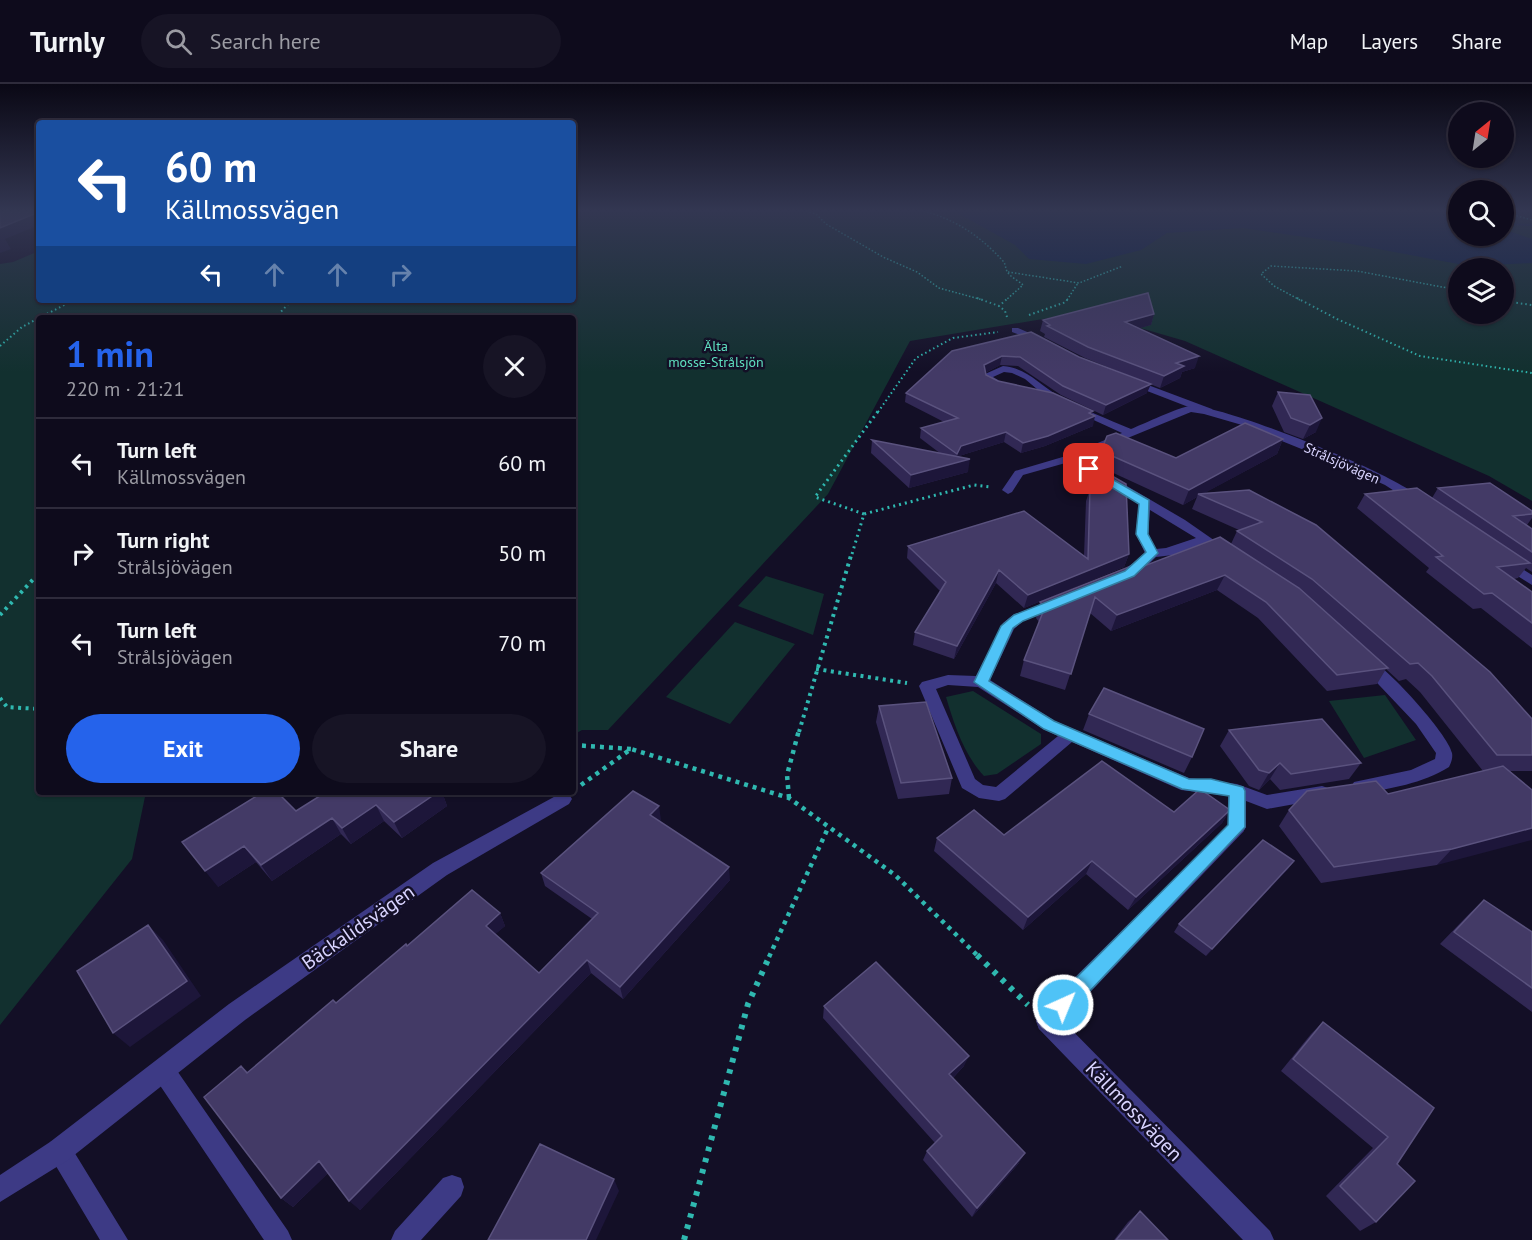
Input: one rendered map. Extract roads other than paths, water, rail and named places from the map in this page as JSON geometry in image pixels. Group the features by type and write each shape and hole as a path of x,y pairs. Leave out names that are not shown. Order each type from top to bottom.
{"street":[{"path":"1015,330 1029,334 1056,349"},
{"path":"1010,388 988,380 988,376 1003,369 1014,370 1028,377 1054,398"},
{"path":"1119,377 1208,411"},
{"path":"1029,393 1054,398 1132,434"},
{"name":"Strålsjövägen","path":"1008,490 1019,473 1070,458 1190,409 1208,411 1257,427 1347,463 1428,507"},
{"path":"1070,458 1236,559"},
{"path":"1145,503 1142,534 1152,553"},
{"path":"1105,585 1130,573 1152,553 1168,552 1206,539"},
{"path":"1497,556 1532,581"},
{"path":"981,682 1008,626 1018,618 1072,597"},
{"path":"1071,734 999,794 988,794 968,783 927,686 948,680 981,682 1049,725 1071,734 1187,785 1211,786 1237,791 1267,802 1401,780 1433,770 1443,762 1444,753 1435,737 1393,687 1359,656"},
{"name":"Källmossvägen","path":"1237,791 1237,827 1047,1021 1261,1240"},
{"name":"Bäckalidsvägen","path":"0,1190 59,1151 237,1012 440,869 568,795"},
{"path":"163,1070 279,1240"},
{"path":"59,1151 115,1240"},
{"path":"404,1240 452,1187"}],"park label":[{"name":"Älta mosse-Strålsjön","path":"716,354"}]}
